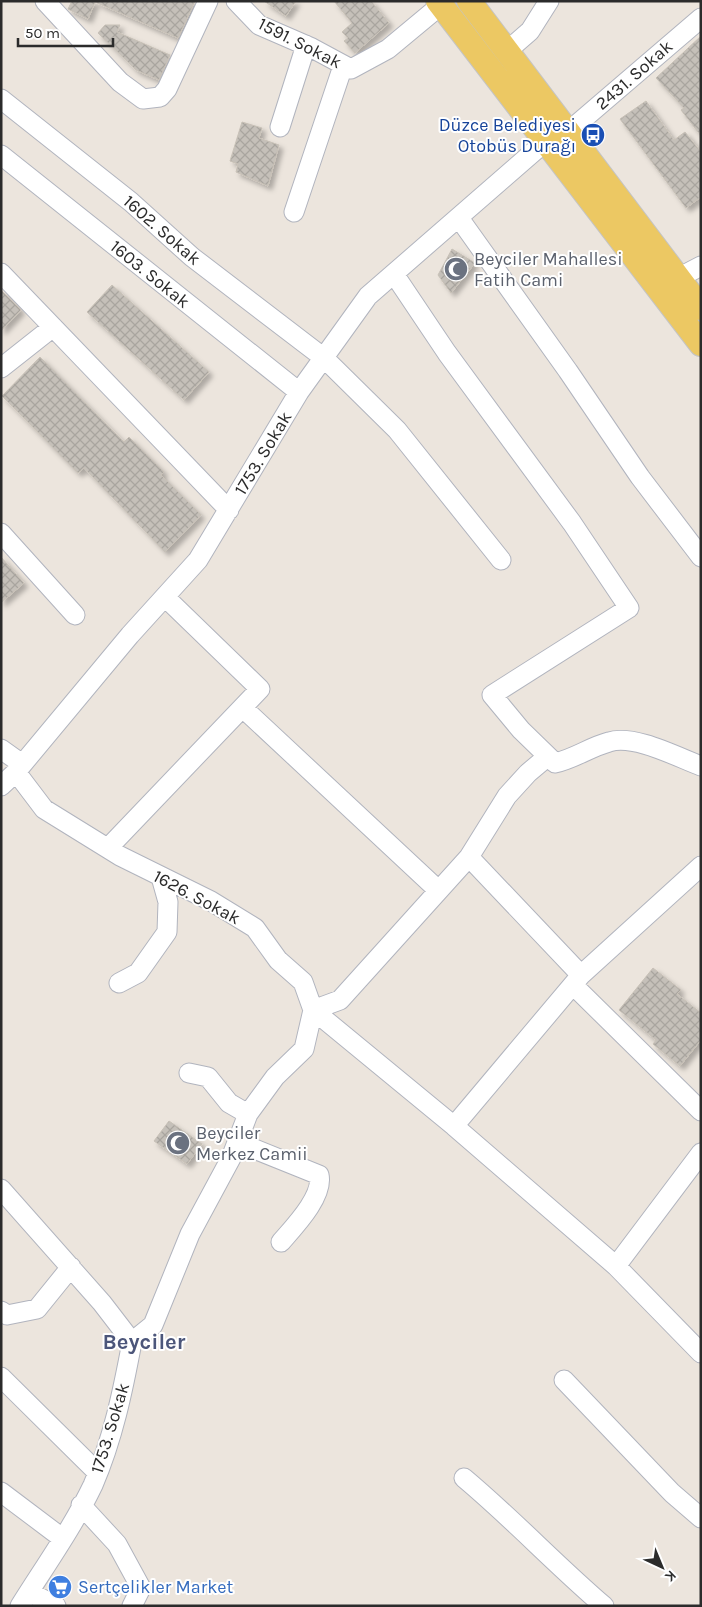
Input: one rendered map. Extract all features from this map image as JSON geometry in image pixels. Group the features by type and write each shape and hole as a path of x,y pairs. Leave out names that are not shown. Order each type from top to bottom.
{"main road":[{"path":"469,1 701,308"},
{"path":"440,3 701,344"}],"street":[{"path":"45,1 63,9 120,82 143,98 160,96 167,89 208,1"},
{"name":"1591. Sokak","path":"236,1 259,25 306,45 343,66 352,69 388,49 440,3"},
{"path":"507,51 530,31 549,1"},
{"name":"2431. Sokak","path":"568,132 700,22"},
{"path":"280,127 306,45"},
{"path":"294,212 343,66"},
{"name":"1602. Sokak","path":"1,99 130,202 192,257 324,358 397,430 501,560"},
{"name":"1753. Sokak","path":"1,786 19,768 130,635 198,560 299,392 368,296 546,141"},
{"name":"1603. Sokak","path":"1,155 299,392"},
{"path":"459,218 568,371 640,477 701,557"},
{"path":"678,278 701,266"},
{"path":"1,273 229,510"},
{"path":"394,274 447,353 572,523 629,608 492,694 547,757 555,763 611,741 640,743 701,766"},
{"path":"1,368 53,327"},
{"path":"1,533 75,616"},
{"path":"108,848 260,689 165,597"},
{"path":"243,708 438,890"},
{"name":"1626. Sokak","path":"1,749 19,768 44,809 108,848 162,878 211,901 255,928 278,960 303,982 312,1010 304,1049 275,1077 248,1114 237,1142 190,1234 153,1325 132,1342"},
{"path":"312,1010 340,1000 469,857 507,796 528,773 547,757"},
{"path":"469,857 577,980 701,1111"},
{"path":"454,1126 577,980 700,868"},
{"path":"119,984 138,973 167,932 168,902 162,878"},
{"path":"312,1010 454,1126 616,1266 701,1354"},
{"path":"189,1073 208,1077 228,1103 248,1114"},
{"path":"237,1142 319,1175 321,1182 315,1197 301,1219 281,1242"},
{"path":"616,1266 701,1153"},
{"path":"1,1188 71,1267 132,1342"},
{"path":"1,1311 7,1315 36,1309 71,1267"},
{"name":"1753. Sokak","path":"25,1599 81,1505 97,1472 118,1412 132,1342"},
{"path":"1,1377 97,1472"},
{"path":"564,1380 672,1492 701,1518"},
{"path":"464,1478 503,1511 569,1576 604,1606"},
{"path":"1,1492 62,1538"},
{"path":"81,1505 117,1544 140,1588 132,1606"},
{"path":"25,1599 56,1606"}],"building":[{"path":"72,1 195,1 178,38 95,2 88,19 68,9"},
{"path":"264,1 296,1 286,16"},
{"path":"334,1 371,1 389,23 355,53 344,41 348,38 342,32 352,23"},
{"path":"105,25 120,25 117,32 170,55 159,80 136,70 98,33"},
{"path":"701,36 701,136 681,110 684,108 656,78"},
{"path":"646,101 674,140 685,132 701,152 701,197 686,208 620,119"},
{"path":"242,122 262,128 259,138 279,145 268,186 236,172 238,164 230,161"},
{"name":"Beyciler Mahallesi Fatih Cami","path":"452,249 475,263 451,293 438,275"},
{"path":"112,285 209,372 184,400 87,312"},
{"path":"1,290 21,310 1,331"},
{"path":"40,357 124,442 129,437 164,472 161,475 201,515 165,552 84,468 78,473 2,396"},
{"path":"1,557 24,583 1,603"},
{"path":"653,968 681,990 677,994 701,1013 701,1040 680,1066 653,1044 656,1040 619,1010"},
{"name":"Beyciler Merkez Camii","path":"169,1121 202,1144 187,1164 154,1141"}],"place":[{"name":"Düzce Belediyesi Otobüs Durağı","path":"593,135"},
{"name":"Beyciler Mahallesi Fatih Cami","path":"456,269"},
{"name":"Beyciler Merkez Camii","path":"178,1143"},
{"name":"Sertçelikler Market","path":"60,1587"}],"district":[{"name":"Beyciler","path":"144,1341"}]}
